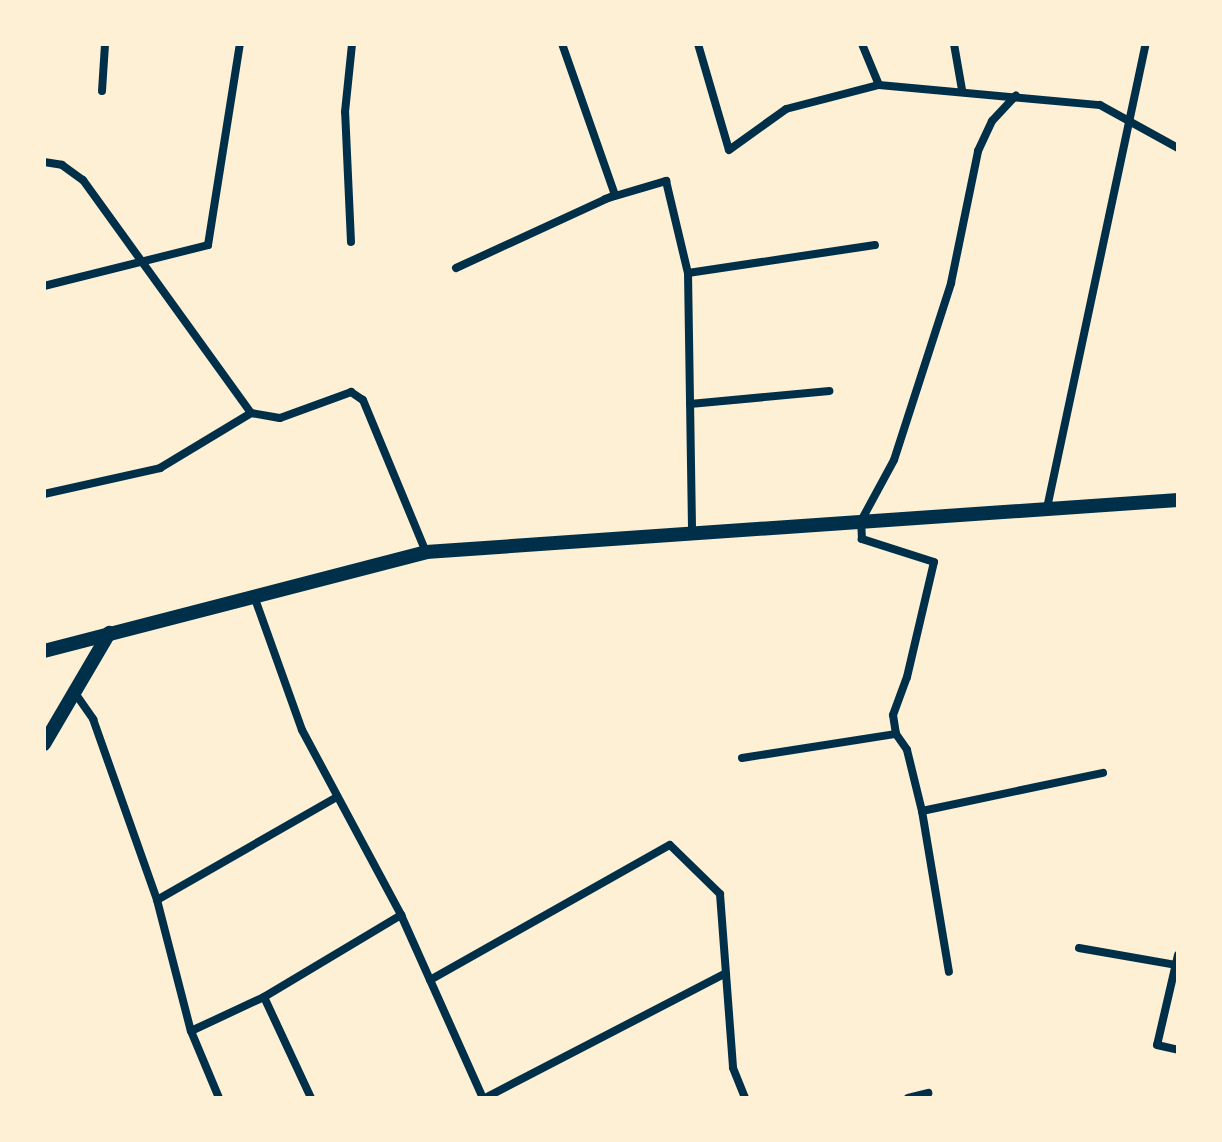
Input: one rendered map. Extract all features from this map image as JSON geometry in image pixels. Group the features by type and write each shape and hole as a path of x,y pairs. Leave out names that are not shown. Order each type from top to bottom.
{"street":[{"path":"102,91 105,44"},
{"path":"44,286 208,245 240,44"},
{"path":"351,242 345,112 352,44"},
{"path":"456,268 615,195 562,44"},
{"path":"698,44 729,150 786,109 809,98 879,85 962,90 1100,105 1130,117 1178,148"},
{"path":"862,44 879,85"},
{"path":"954,44 962,90"},
{"path":"1047,508 1146,44"},
{"path":"949,972 922,811 907,750 896,734 893,715 907,677 934,562 862,539 861,521 894,460 951,283 978,151 992,121 1016,95"},
{"path":"44,162 62,165 83,180 251,413"},
{"path":"605,199 666,181 688,273 692,532"},
{"path":"688,273 875,245"},
{"path":"690,404 829,391"},
{"path":"44,494 160,468 251,413 280,418 351,392 363,400 426,552"},
{"path":"44,651 426,552 1178,500"},
{"path":"254,596 302,730 401,915 484,1098 726,973"},
{"path":"44,744 109,633"},
{"path":"75,693 93,719 157,900 191,1031 219,1098"},
{"path":"742,758 896,734"},
{"path":"922,811 1103,773"},
{"path":"157,900 337,797"},
{"path":"430,980 670,845 720,894 733,1068 745,1098"},
{"path":"191,1031 264,997 401,915"},
{"path":"1079,948 1176,965"},
{"path":"1178,955 1157,1045 1178,1050"},
{"path":"264,997 311,1098"},
{"path":"908,1098 928,1093"}]}
